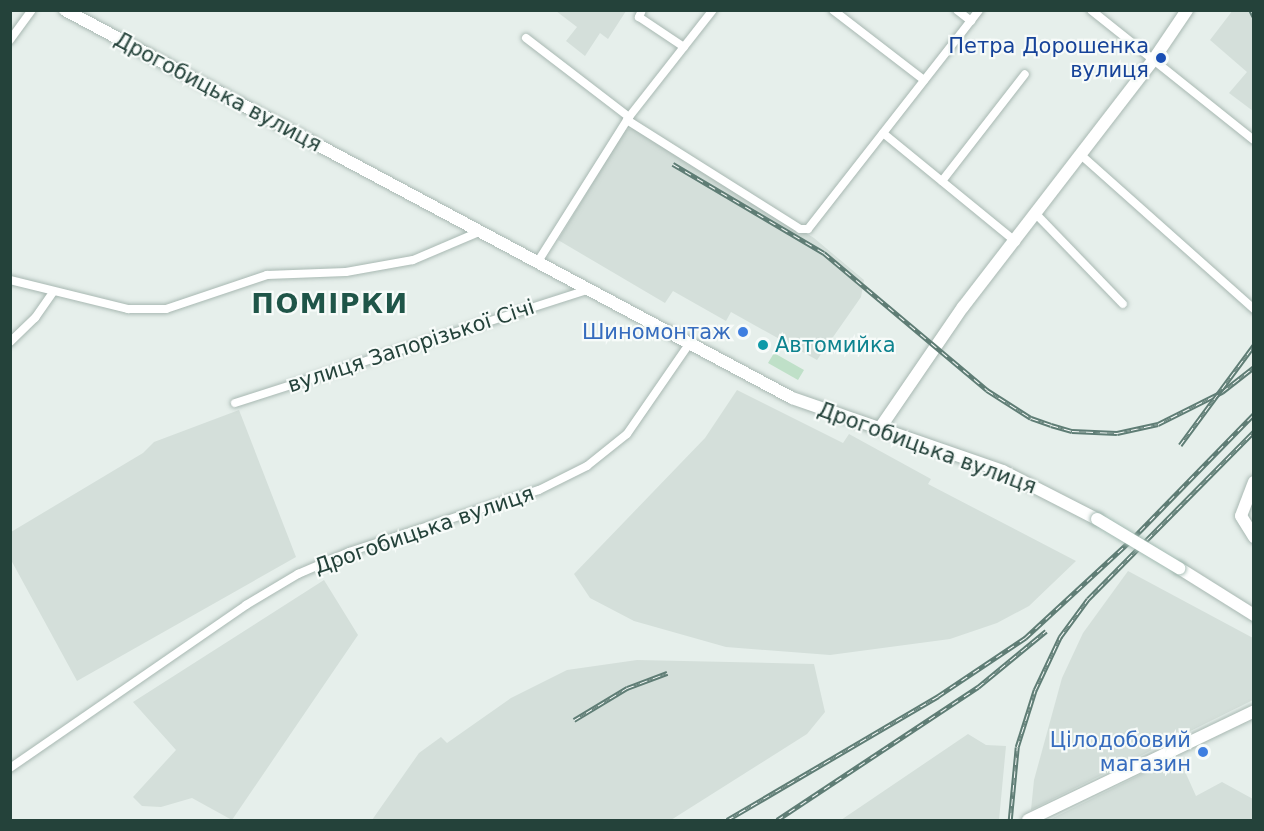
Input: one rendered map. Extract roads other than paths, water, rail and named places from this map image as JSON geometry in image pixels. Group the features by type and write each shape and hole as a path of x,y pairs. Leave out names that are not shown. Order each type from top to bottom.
{"main road":[{"name":"Дрогобицька вулиця","path":"65,10 792,399 880,428 1028,482 1097,519 1254,615"},
{"path":"880,428 963,307 1081,156 1154,59 1187,10"},
{"path":"1254,482 1241,516 1254,537"},
{"path":"1028,820 1254,711"}],"street":[{"path":"10,40 32,10"},
{"path":"642,10 639,17 684,47"},
{"path":"537,263 628,118 713,10"},
{"path":"833,10 924,80"},
{"path":"957,10 971,21"},
{"path":"526,38 628,118 800,229 813,226 979,10"},
{"path":"1091,10 1254,140"},
{"path":"942,181 1025,74"},
{"path":"883,133 1016,242"},
{"path":"1081,156 1254,309"},
{"path":"1036,214 1122,304"},
{"path":"10,280 128,309 166,309 267,275 346,272 413,260 479,232"},
{"name":"вулиця Запорізької Січі","path":"235,403 586,290"},
{"path":"10,342 35,318 53,292"},
{"name":"Дрогобицька вулиця","path":"10,768 236,611 298,574 349,552 539,490 587,466 627,434 689,344"}],"railway":[{"path":"1251,10 1254,16"},
{"path":"673,164 824,253 987,390 1031,418 1051,425 1072,431 1117,433 1158,424 1222,392 1254,367"},
{"path":"1180,445 1254,345"},
{"path":"727,820 938,696 1025,638 1130,541 1254,414"},
{"path":"1010,820 1017,747 1035,690 1060,637 1088,599 1254,431"},
{"path":"777,820 978,687 1046,631"},
{"path":"574,720 627,688 667,673"}],"place":[{"name":"Петра Дорошенка вулиця","path":"1161,58"},
{"name":"Шиномонтаж","path":"743,332"},
{"name":"Автомийка","path":"763,345"},
{"name":"Цілодобовий магазин","path":"1203,752"}],"district":[{"name":"ПОМІРКИ","path":"330,304"}]}
